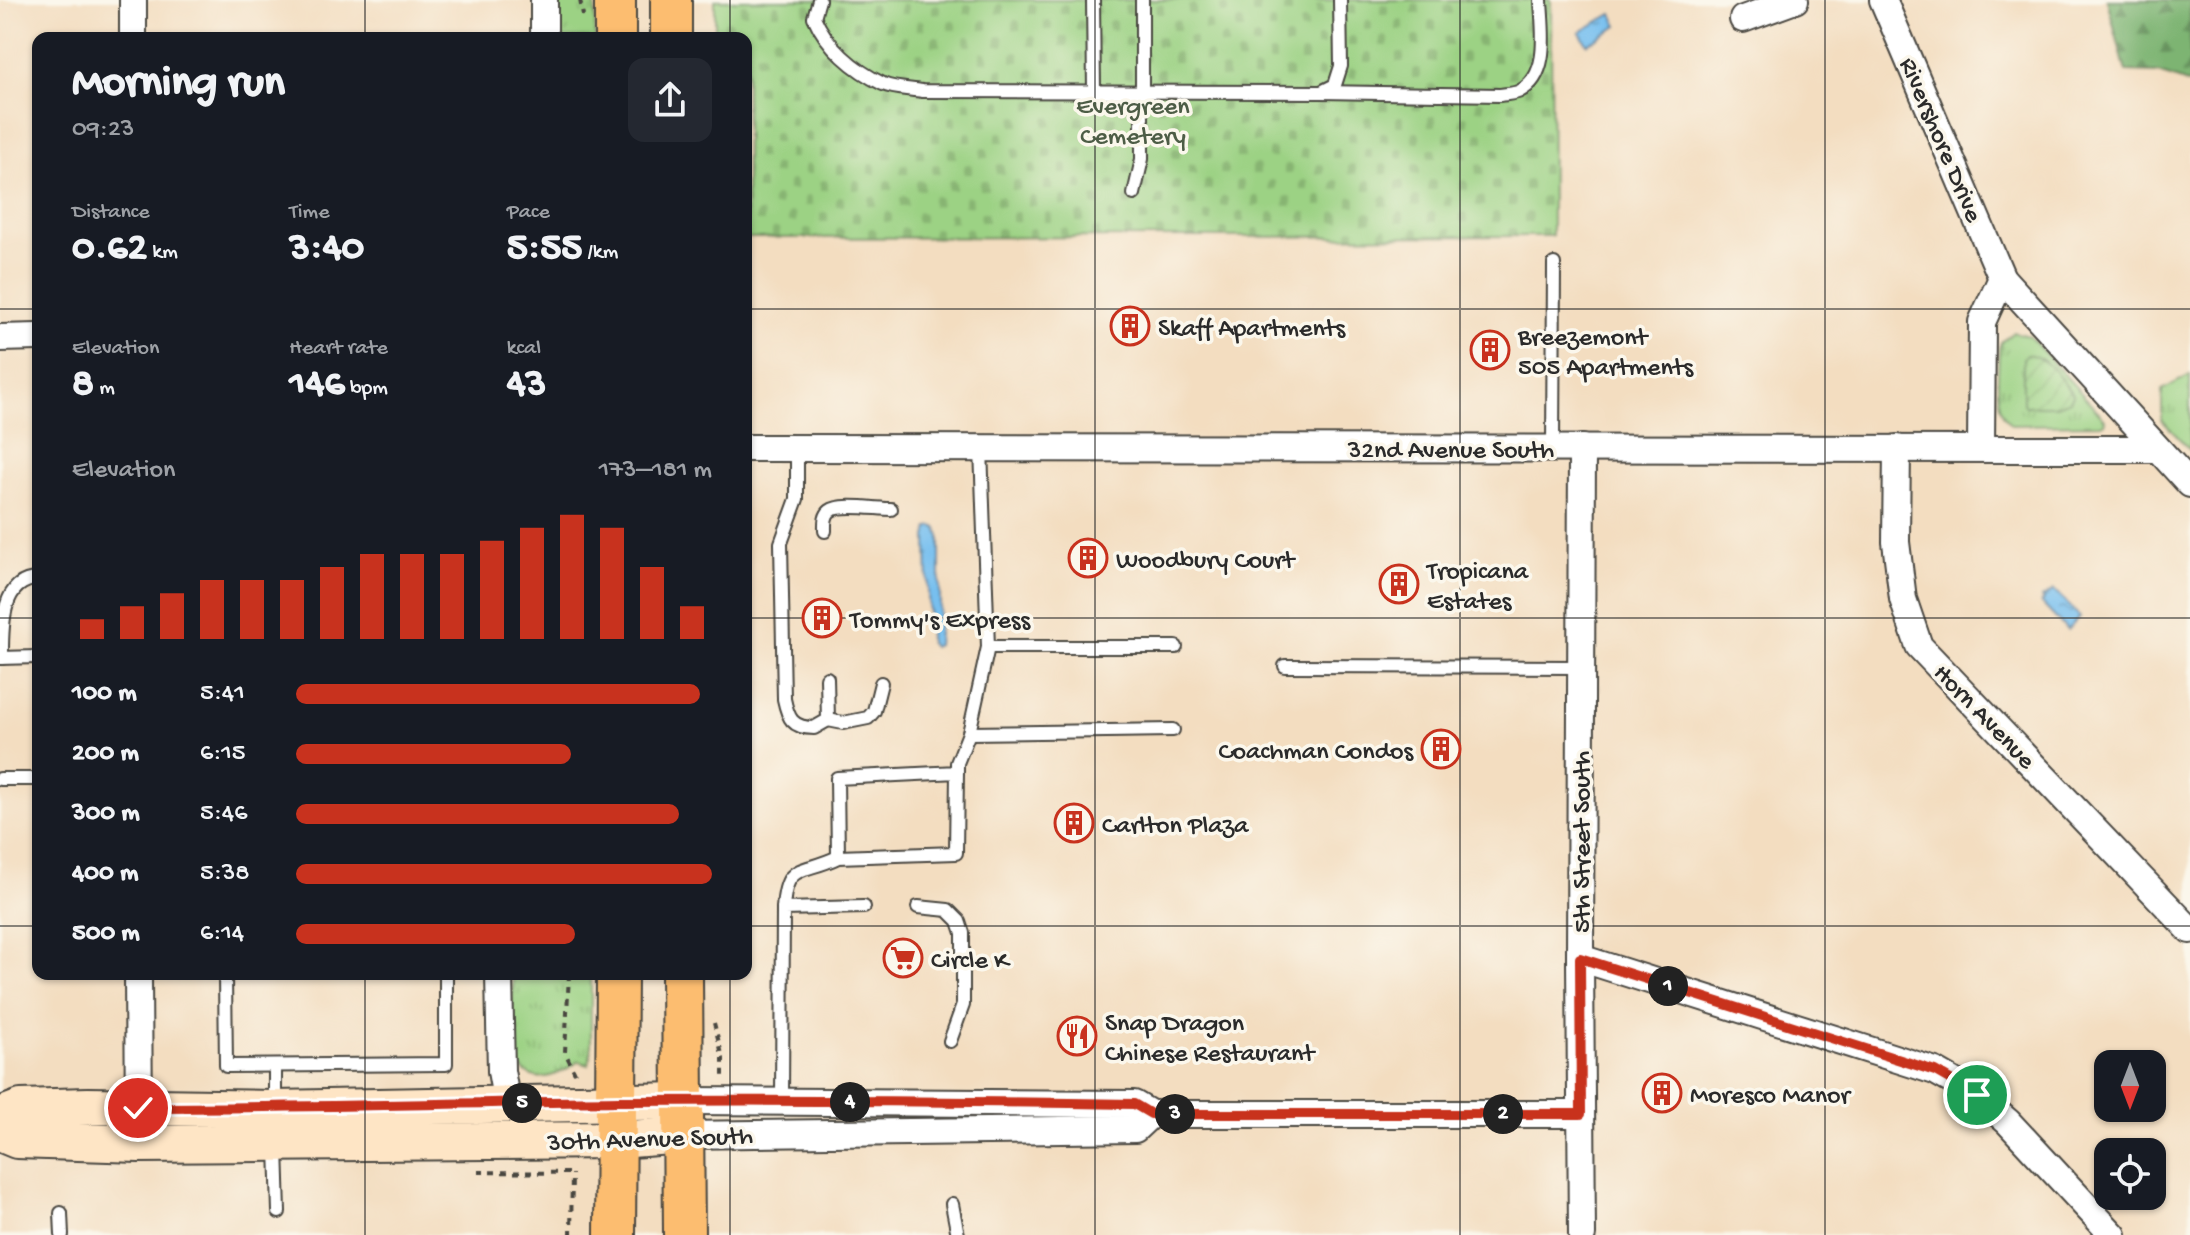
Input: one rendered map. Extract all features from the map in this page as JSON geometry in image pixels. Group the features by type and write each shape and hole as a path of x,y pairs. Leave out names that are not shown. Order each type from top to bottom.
{"main road":[{"path":"615,0 615,32"},
{"path":"671,0 671,32"},
{"path":"615,1235 617,980"},
{"path":"682,980 684,1235"}],"street":[{"path":"133,0 133,32"},
{"path":"544,0 544,32"},
{"path":"1743,19 1795,0"},
{"name":"Rivershore Drive","path":"1883,0 2002,278 2190,484"},
{"path":"1981,448 1982,322 2002,278"},
{"path":"0,338 32,337"},
{"name":"32nd Avenue South","path":"752,448 2156,449"},
{"name":"5th Street South","path":"1582,448 1582,1235"},
{"name":"Horn Avenue","path":"1897,448 1896,542 1903,599 1919,646 2190,930"},
{"path":"1580,958 1935,1071 1977,1095 2008,1122 2113,1235"},
{"path":"138,980 139,1144"},
{"path":"499,980 501,1071 507,1104"},
{"path":"951,1101 951,1131"},
{"name":"30th Avenue South","path":"684,1118 782,1102 951,1101 1134,1104 1151,1114 1581,1114"},
{"name":"30th Avenue South","path":"0,1133 17,1140 139,1144 276,1125 507,1104 617,1121"},
{"name":"30th Avenue South","path":"0,1116 21,1108 138,1108 276,1125 684,1118 951,1131 1135,1129 1151,1114"}],"lane":[{"path":"819,0 814,17 821,32 847,61 885,85 922,91 1500,95 1520,91 1534,77 1543,58 1541,0"},
{"path":"1093,0 1094,91"},
{"path":"1134,194 1142,159 1142,0"},
{"path":"1321,92 1335,85 1341,66 1340,0"},
{"path":"1553,448 1554,264"},
{"path":"797,448 797,499 781,543 784,699 789,718 795,724 814,728 828,720 843,723 868,718 874,711 881,683"},
{"path":"782,1102 785,884 799,871 838,857 956,853 957,763 969,733 988,647 981,448"},
{"path":"825,531 826,518 831,511 841,507 891,509"},
{"path":"32,579 12,591 2,617 1,658 32,657"},
{"path":"988,647 1176,647"},
{"path":"1285,666 1581,667"},
{"path":"827,678 828,720"},
{"path":"969,733 1173,730"},
{"path":"838,857 837,778 957,772"},
{"path":"0,779 32,779"},
{"path":"783,909 864,907"},
{"path":"918,907 948,910 959,921 963,933 963,1005 950,1041"},
{"path":"225,980 226,1066 446,1064 446,980"},
{"path":"275,1066 279,1212"},
{"path":"952,1204 958,1235"},
{"path":"61,1213 62,1235"}],"path":[{"path":"569,980 565,1052 578,1078"},
{"path":"571,1235 572,1173 582,1167"}],"green space":[{"path":"555,0 595,0 595,32 554,32"},
{"name":"Evergreen Cemetery","path":"715,0 1551,0 1552,236 752,238 752,32 715,32"},
{"path":"2107,0 2190,0 2190,84 2159,73 2126,72"},
{"path":"2013,332 2029,336 2105,419 2104,424 2011,425 2001,410 1999,400 2001,342","holes":["2041,358 2073,395 2056,406 2025,406 2023,359"]},
{"path":"2026,354 2041,359 2053,370 2073,395 2070,401 2056,406 2023,404 2023,359"},
{"path":"2190,375 2190,450 2162,420 2162,390"},
{"path":"513,980 591,980 591,1053 588,1065 579,1061 560,1073 541,1077 525,1072 513,1051"}],"water":[{"path":"1612,14 1618,26 1587,44 1580,32"},
{"path":"933,526 940,536 940,603 937,645 933,647 929,642 927,537 929,527"},
{"path":"2054,590 2080,617 2067,630 2041,603 2042,598"}],"place":[{"name":"Skaff Apartments","path":"1130,326"},
{"name":"Breezemont 505 Apartments","path":"1490,350"},
{"name":"Woodbury Court","path":"1088,558"},
{"name":"Tropicana Estates","path":"1399,584"},
{"name":"Tommy's Express","path":"822,618"},
{"name":"Coachman Condos","path":"1441,749"},
{"name":"Carlton Plaza","path":"1074,823"},
{"name":"Circle K","path":"903,958"},
{"name":"Snap Dragon Chinese Restaurant","path":"1077,1036"},
{"name":"Moresco Manor","path":"1662,1093"}],"route":[{"path":"138,1108 275,1109 617,1101 951,1101 1134,1104 1151,1114 1581,1114 1580,958 1935,1071 1977,1095"}]}
